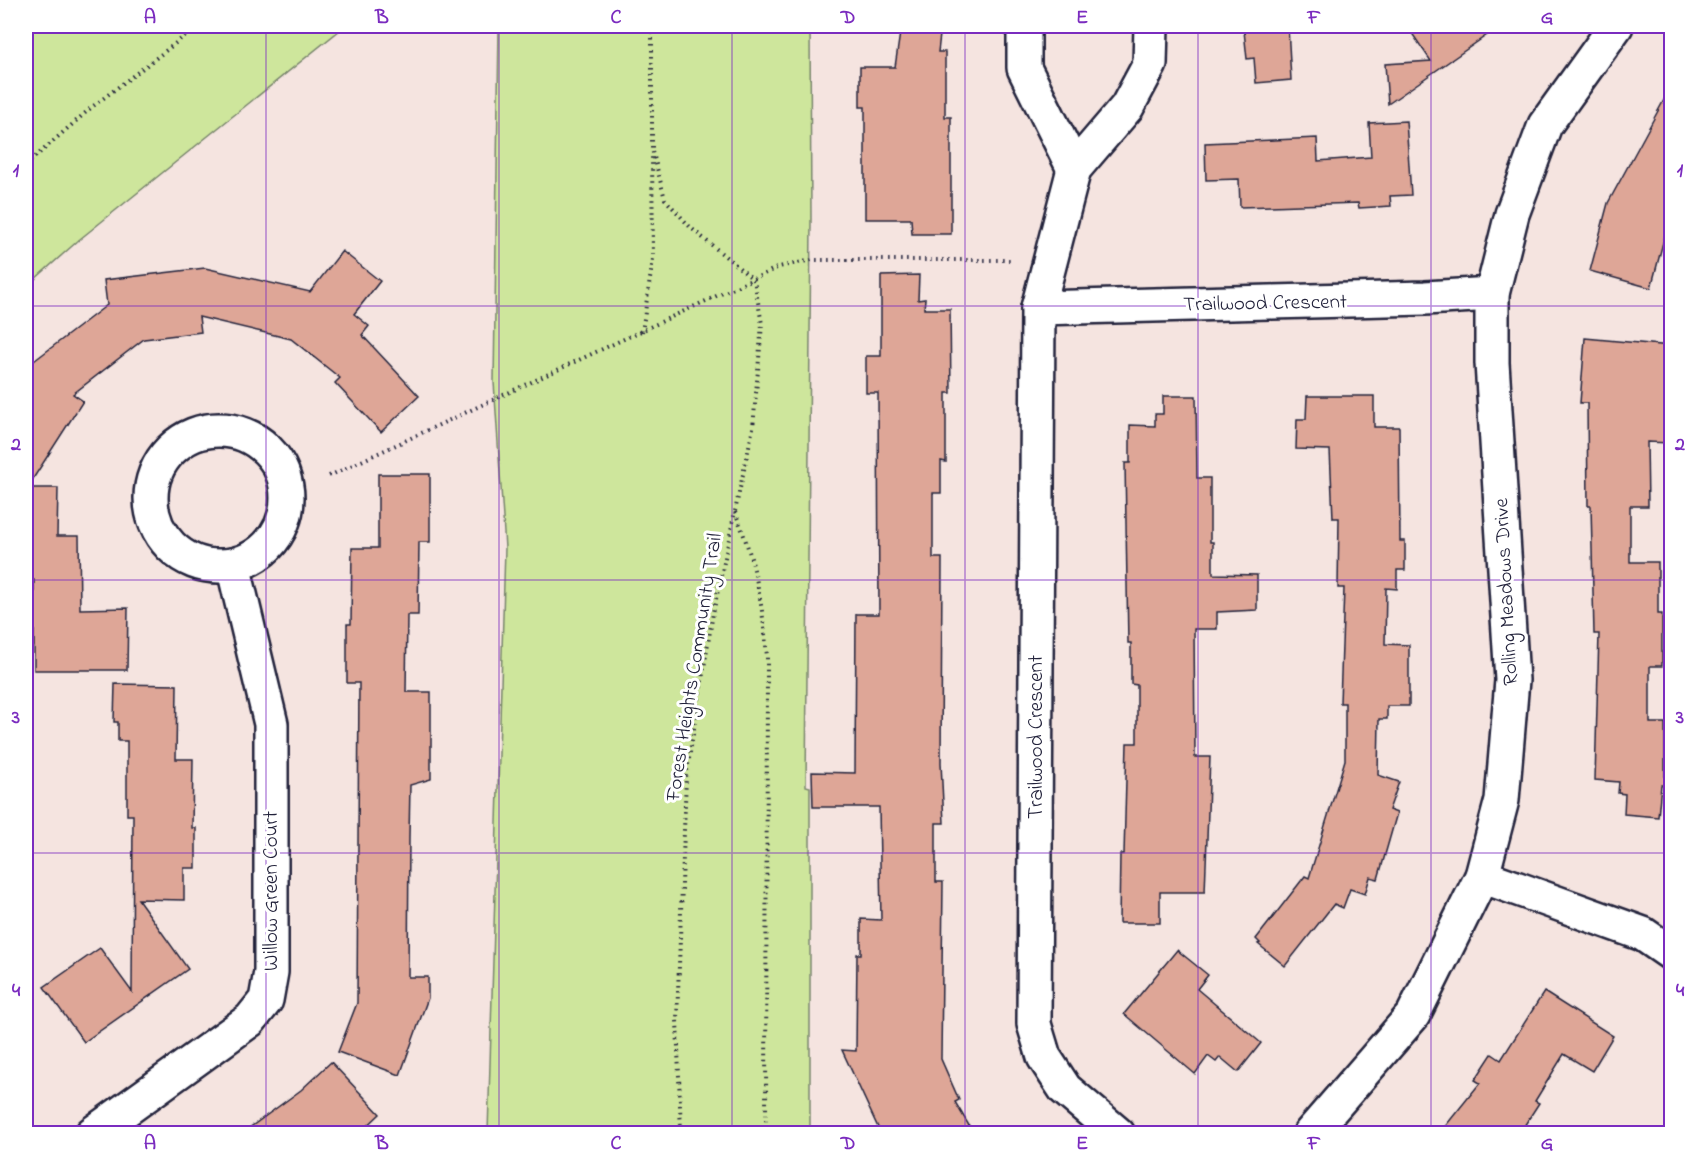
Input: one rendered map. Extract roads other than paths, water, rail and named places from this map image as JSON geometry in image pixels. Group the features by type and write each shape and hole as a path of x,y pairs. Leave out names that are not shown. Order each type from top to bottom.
{"street":[{"path":"1024,26 1024,68 1074,169"},
{"name":"Trailwood Crescent","path":"1118,1134 1065,1089 1044,1057 1034,1024 1038,308 1074,169 1127,107 1150,64 1151,26"},
{"name":"Rolling Meadows Drive","path":"1310,1134 1413,1015 1482,876 1502,800 1512,680 1492,363 1491,294 1512,214 1545,125 1616,26"},
{"name":"Trailwood Crescent","path":"1038,308 1425,298 1491,294"},
{"path":"221,429 244,434 268,451 279,465 286,488 287,505 281,528 260,553 232,565 210,566 187,558 162,536 156,524 151,500 156,472 170,451 184,439 207,430 221,429"},
{"name":"Willow Green Court","path":"92,1134 250,1020 266,1000 271,972 270,724 232,565"},
{"path":"1482,876 1643,934 1671,954"}]}
